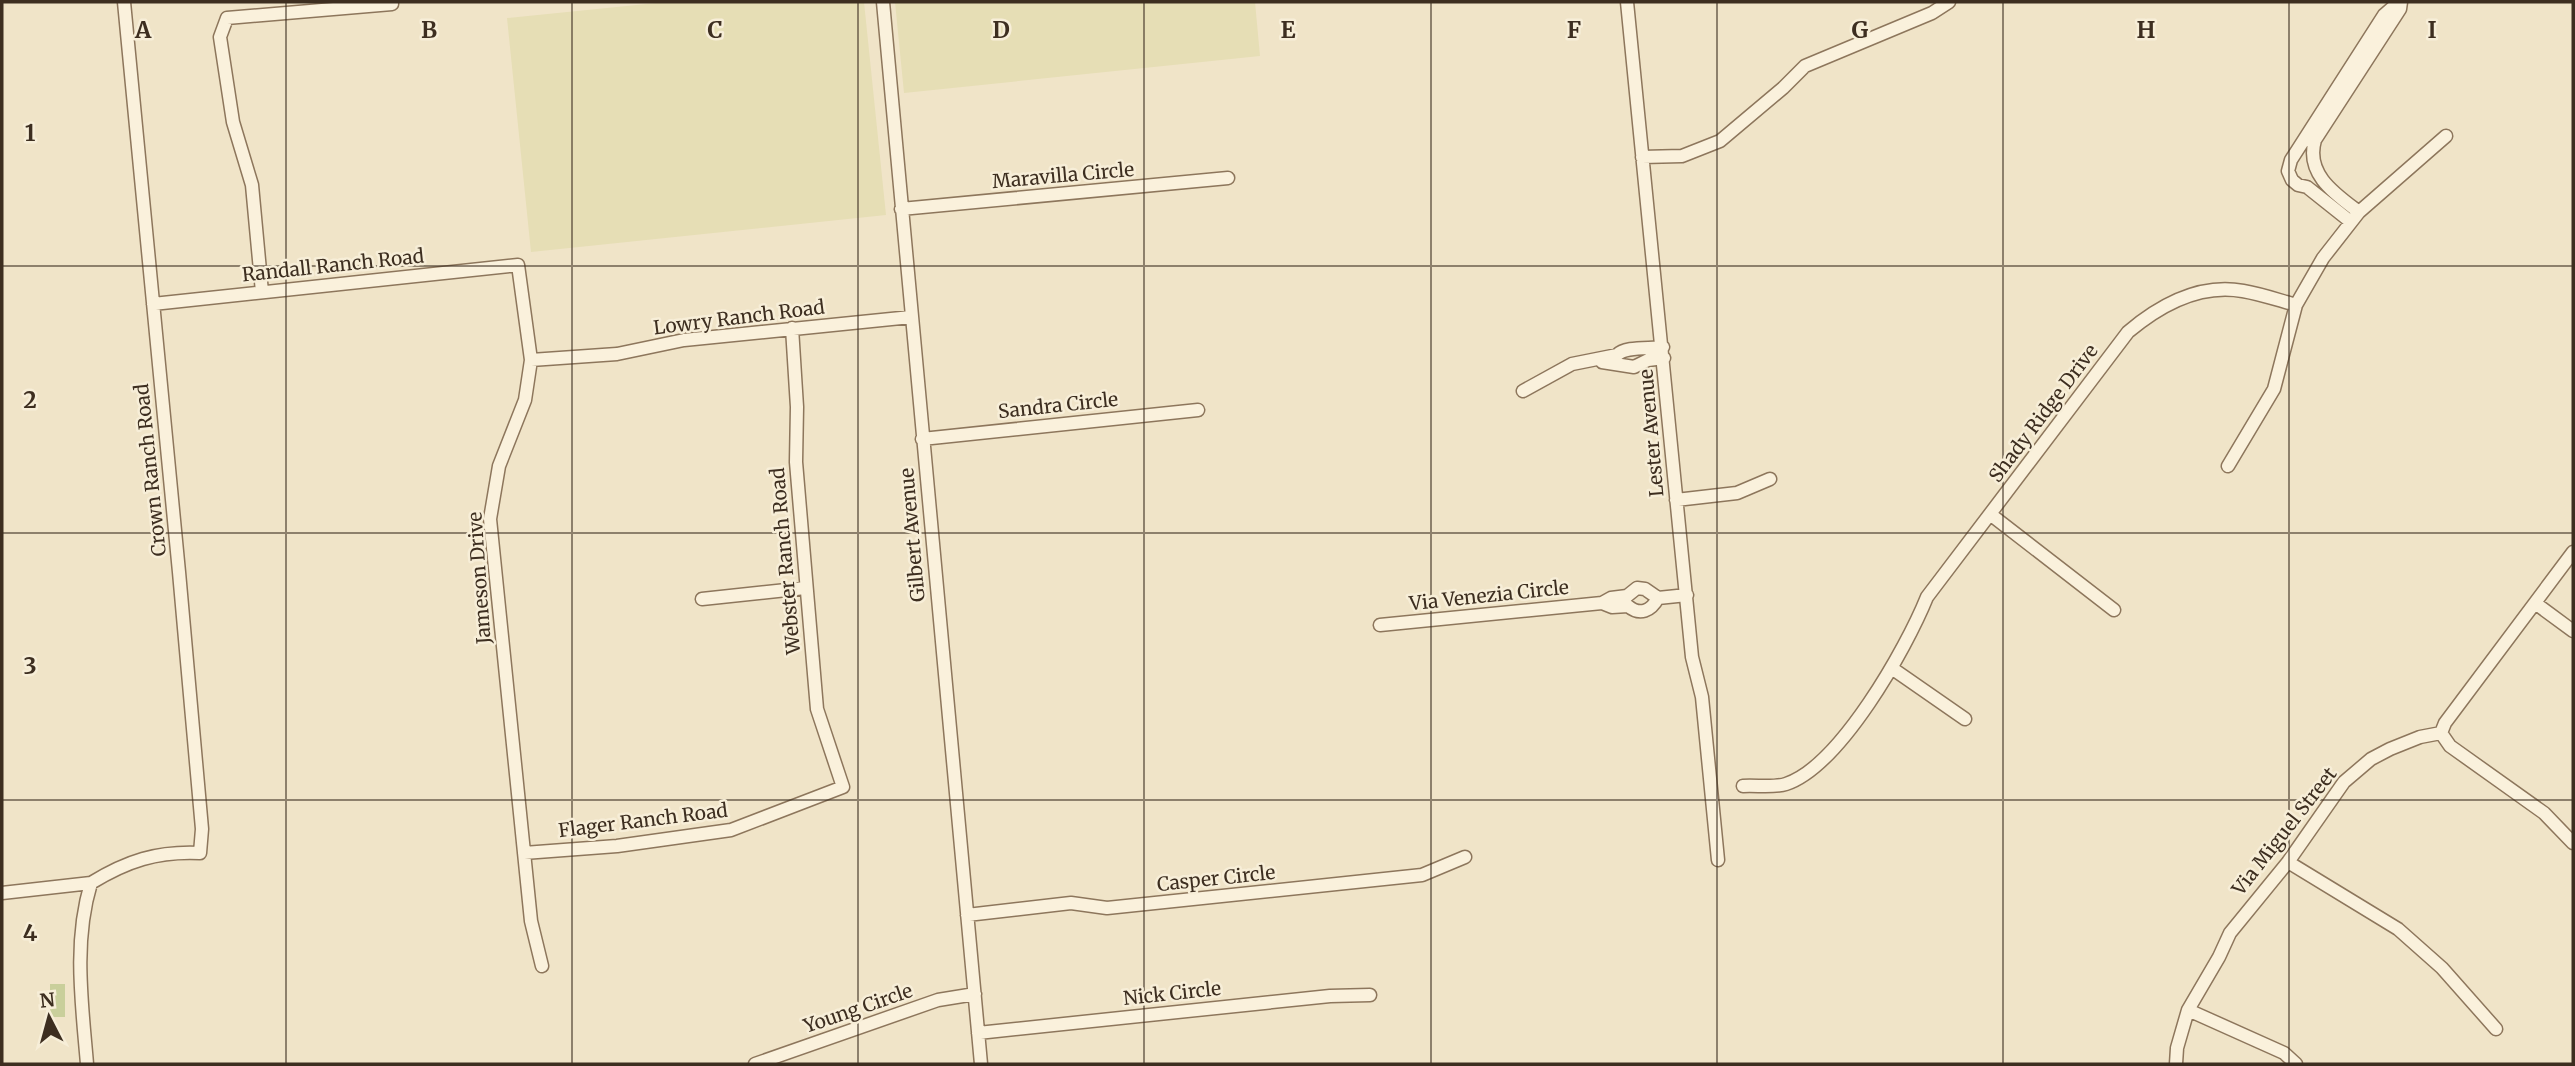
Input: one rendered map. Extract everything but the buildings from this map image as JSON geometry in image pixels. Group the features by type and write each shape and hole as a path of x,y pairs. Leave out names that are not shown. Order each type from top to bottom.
{"street":[{"name":"Crown Ranch Road","path":"91,883 120,865 160,856 200,853 202,829 124,2"},
{"name":"Gilbert Avenue","path":"883,2 981,1064"},
{"name":"Lester Avenue","path":"1627,2 1692,657 1702,697 1718,860"},
{"path":"1642,158 1682,156 1720,141 1764,105 1805,66 1931,13 1949,2"},
{"path":"2355,217 2327,187 2319,175 2311,153 2315,139 2400,9 2400,2"},
{"path":"2355,217 2307,187 2298,185 2291,180 2288,171 2291,160 2384,15 2400,2"},
{"path":"262,292 252,185 233,122 220,37 228,18 392,4"},
{"path":"2228,466 2274,389 2296,305 2323,258 2355,217 2446,135"},
{"name":"Maravilla Circle","path":"901,209 1228,178"},
{"name":"Randall Ranch Road","path":"153,304 518,265"},
{"name":"Jameson Drive","path":"518,265 531,360 525,400 499,466 490,519 531,921 542,966"},
{"name":"Shady Ridge Drive","path":"1743,786 1785,785 1812,770 1831,753 1893,669 1915,628 1927,597 2128,332 2173,300 2222,288 2242,290 2296,305"},
{"name":"Lowry Ranch Road","path":"531,360 617,354 684,340 911,317"},
{"name":"Webster Ranch Road","path":"792,328 797,407 796,462 817,709 843,787"},
{"path":"1523,391 1572,364 1617,355 1629,347 1663,353"},
{"path":"1595,360 1633,367 1663,353"},
{"name":"Sandra Circle","path":"922,439 1198,410"},
{"path":"1676,500 1737,493 1770,479"},
{"path":"1990,514 2114,610"},
{"path":"2573,552 2445,723 2441,733 2450,746 2544,813 2573,842"},
{"path":"702,599 806,587"},
{"name":"Via Venezia Circle","path":"1380,625 1602,603 1611,598 1627,596 1637,588 1645,589 1658,598 1687,595"},
{"name":"Via Venezia Circle","path":"1602,603 1612,607 1628,606 1634,611 1642,612 1649,609 1658,598"},
{"path":"2535,603 2573,632"},
{"path":"1893,669 1965,719"},
{"name":"Via Miguel Street","path":"2176,1064 2177,1048 2188,1010 2230,933 2288,862 2344,782 2371,759 2390,749 2420,737 2441,733"},
{"name":"Flager Ranch Road","path":"524,853 617,846 730,830 843,787"},
{"name":"Casper Circle","path":"967,915 1070,903 1107,908 1422,875 1465,857"},
{"path":"2288,862 2398,929 2442,968 2496,1029"},
{"path":"2,892 91,883 86,897 79,959 88,1064"},
{"name":"Young Circle","path":"755,1064 938,1000 975,994"},
{"name":"Nick Circle","path":"978,1033 1330,996 1370,995"},
{"path":"2188,1010 2284,1053 2296,1064"}],"shaded area":[{"path":"666,2 864,2 886,215 531,252 507,18"},
{"path":"895,2 1255,2 1260,56 904,93"}],"green space":[{"path":"50,984 65,984 65,1017 50,1017"}]}
